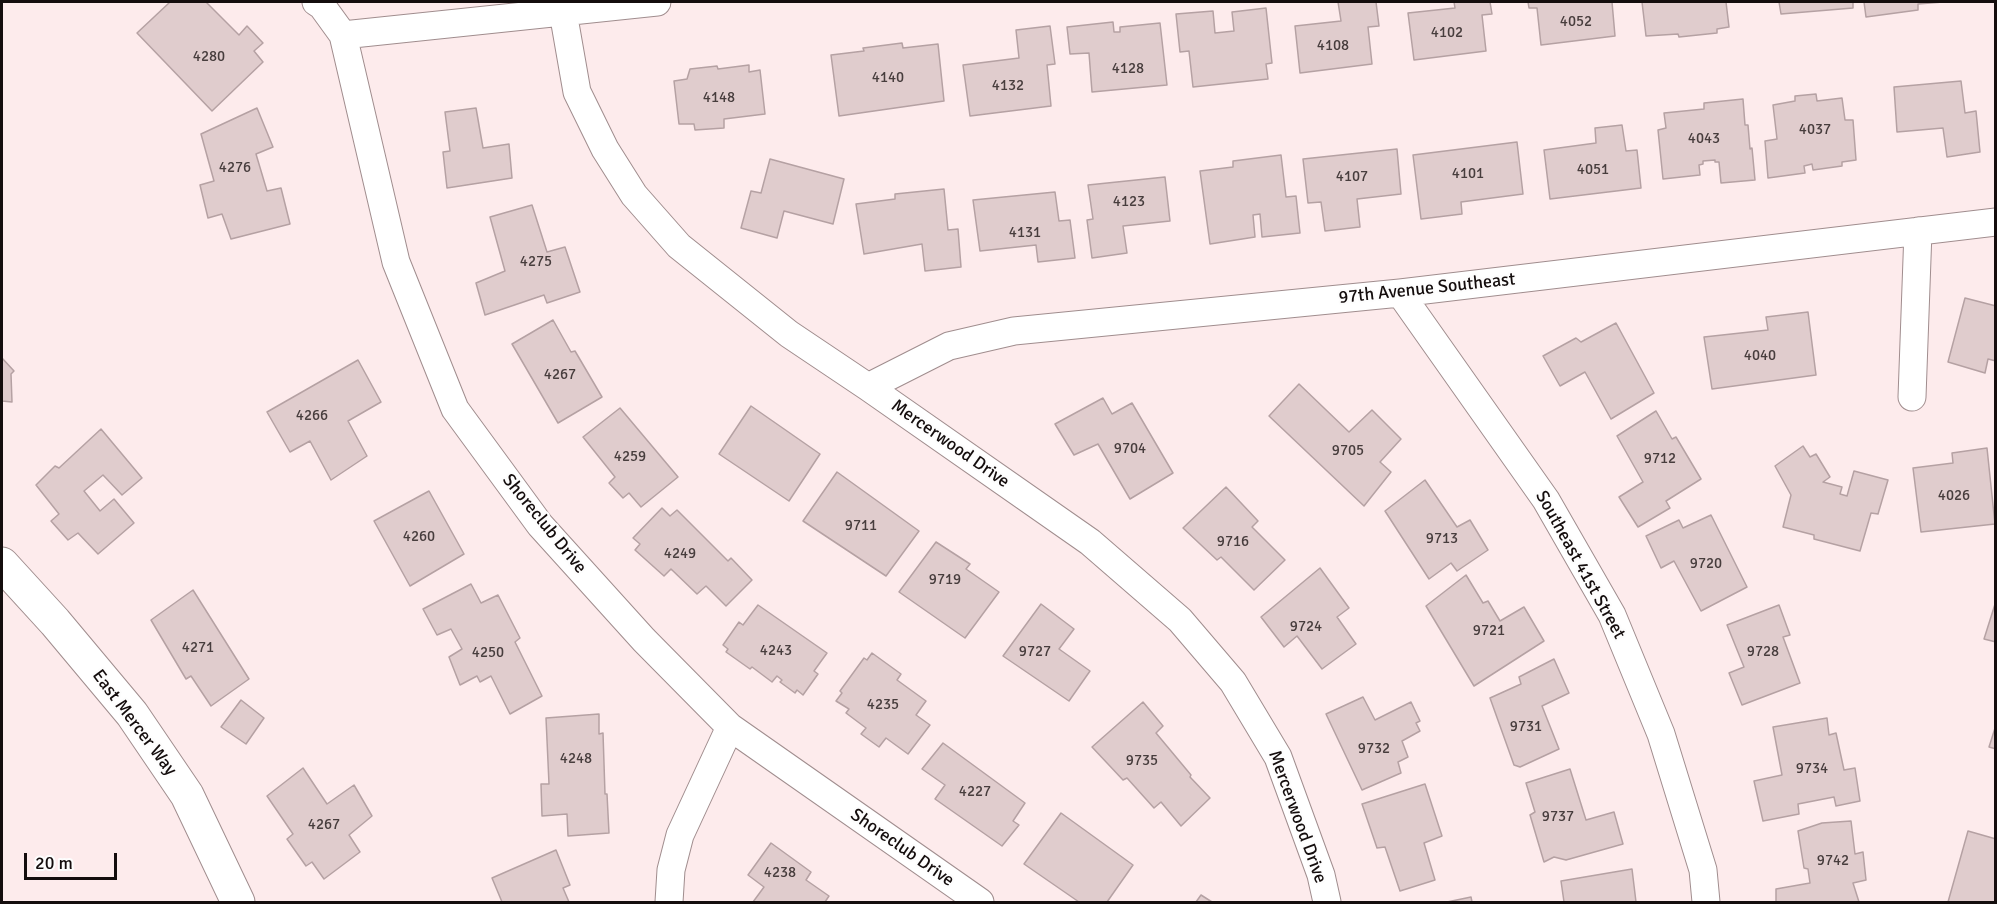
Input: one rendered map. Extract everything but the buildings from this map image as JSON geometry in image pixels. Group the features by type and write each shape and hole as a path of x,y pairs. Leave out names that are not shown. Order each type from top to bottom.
{"street":[{"name":"Shoreclub Drive","path":"316,2 322,6 342,35 396,262 455,410 540,525 644,640 730,728 980,903"},
{"path":"342,35 563,7 657,2"},
{"name":"Mercerwood Drive","path":"563,7 577,92 604,149 634,195 679,246 789,334 1090,542 1180,620 1233,682 1278,757 1321,875 1327,903"},
{"name":"97th Avenue Southeast","path":"868,387 949,346 1014,331 1400,293 1995,222"},
{"path":"1912,397 1918,231"},
{"name":"Southeast 41st Street","path":"1400,293 1546,500 1612,615 1661,734 1703,870 1706,903"},
{"name":"East Mercer Way","path":"2,564 55,622 132,714 187,795 238,903"},
{"path":"669,903 671,870 680,835 730,728"}]}
